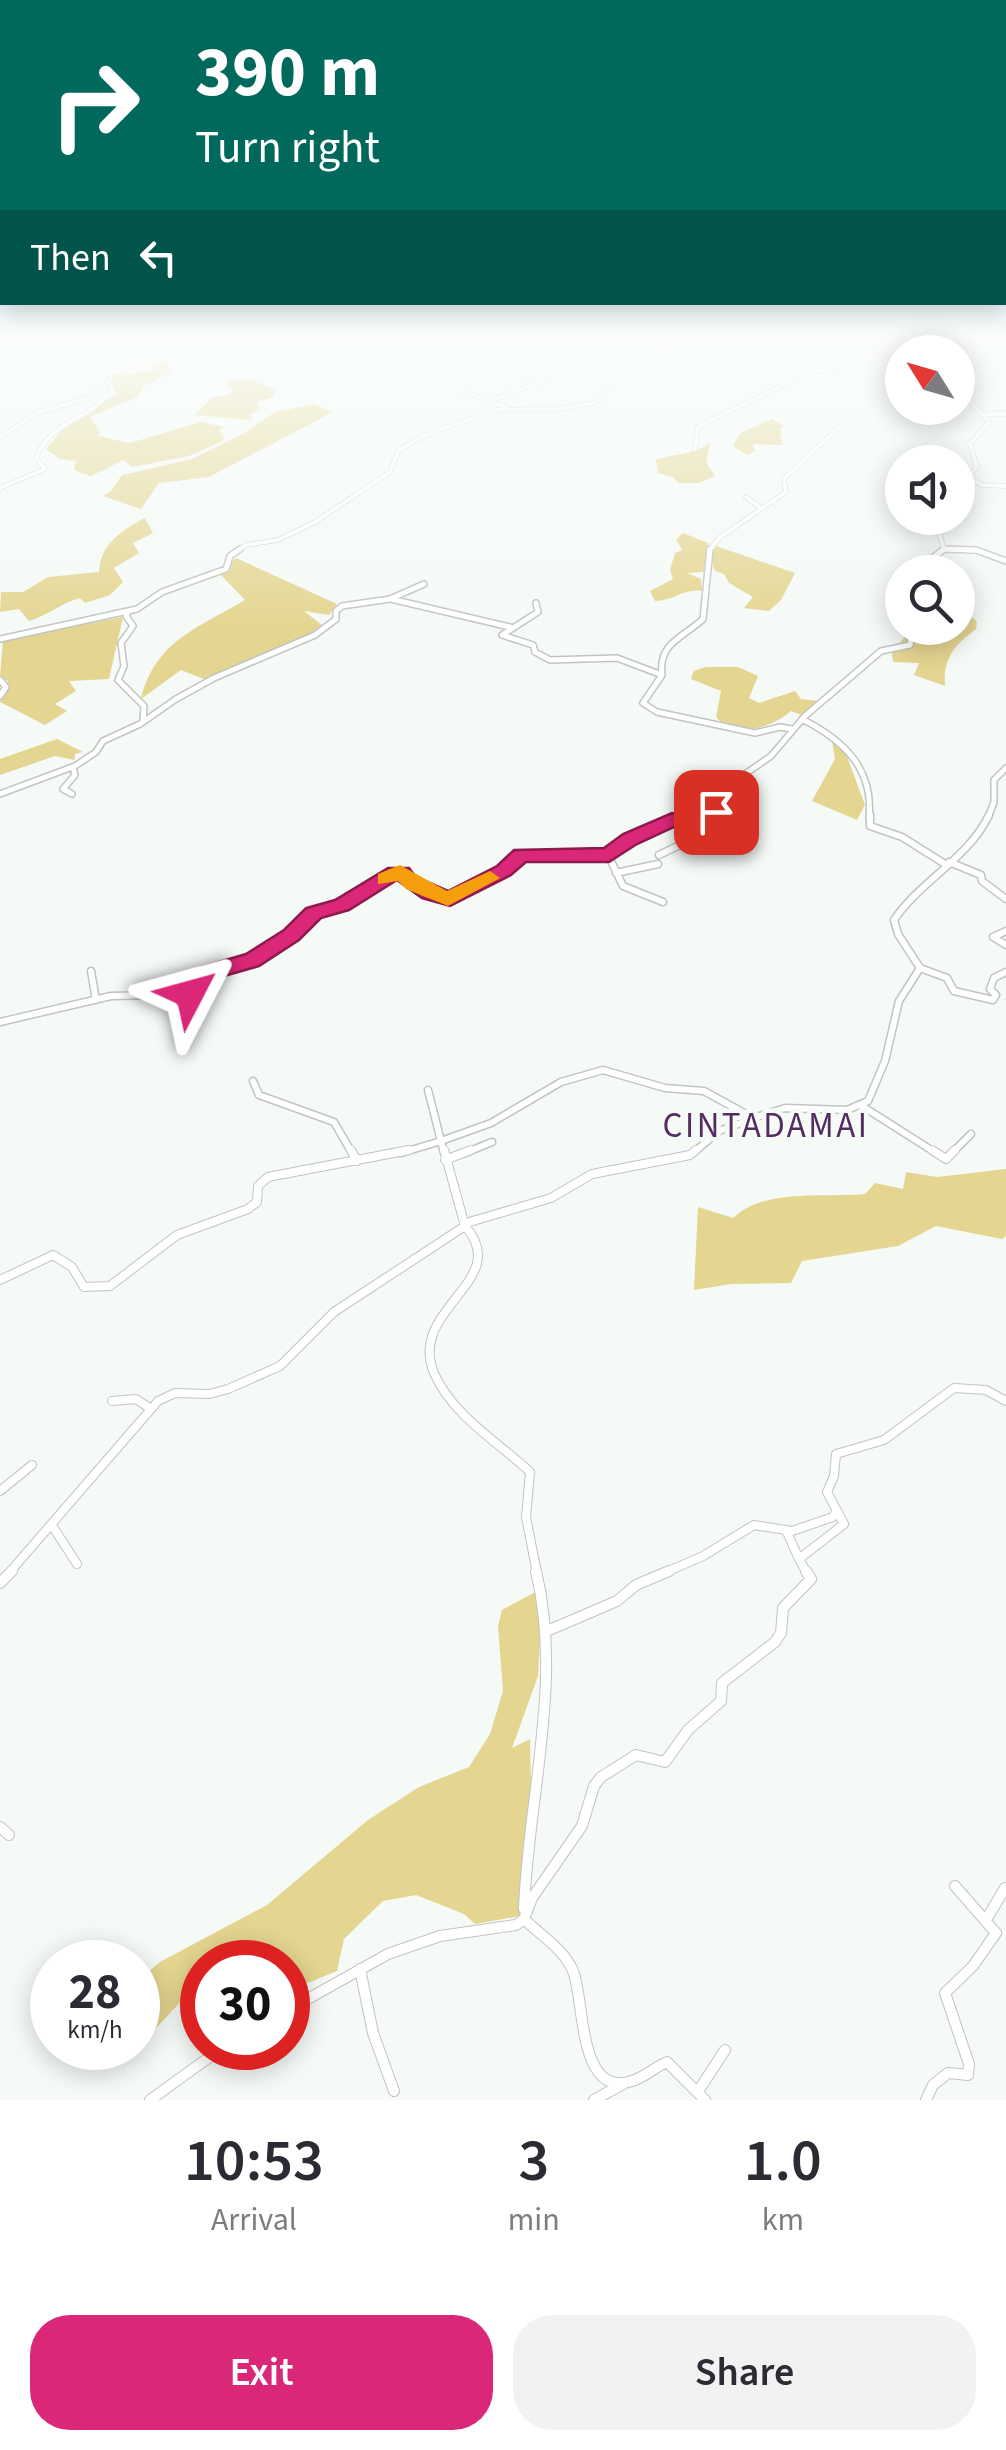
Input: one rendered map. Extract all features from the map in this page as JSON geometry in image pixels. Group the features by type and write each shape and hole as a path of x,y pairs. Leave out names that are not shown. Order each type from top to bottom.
{"street":[{"path":"0,488 44,469 36,458 39,443 48,436"},
{"path":"0,639 129,611 162,592 226,570 230,556 246,545 278,540 306,528 393,470 394,457 403,447 428,436"},
{"path":"695,448 696,436"},
{"path":"792,729 756,733 654,712 643,702 662,675 659,658 665,646 704,619 710,546 760,508 779,501 786,492 784,479 830,436"},
{"path":"975,480 984,485 1006,486"},
{"path":"746,497 760,508"},
{"path":"940,535 944,548"},
{"path":"936,555 944,548 976,550 1006,560"},
{"path":"0,794 72,767 96,752 103,741 143,722 212,679 315,636 336,619 336,611 342,606 390,599 424,584"},
{"path":"390,599 512,628"},
{"path":"536,603 538,612 502,635 534,646 534,651 544,658 613,658 662,675"},
{"path":"129,611 126,616 133,626 121,642 124,666 118,680 144,706 143,722"},
{"path":"659,855 729,820 711,804 712,797 771,756 792,729 880,651 910,645"},
{"path":"0,680 6,686 0,696"},
{"path":"802,720 838,736 852,752 870,799 870,826 981,875 982,881 1006,899"},
{"path":"72,767 75,775 62,789 72,794"},
{"path":"920,968 916,956 899,939 894,920 929,876 981,828 995,797 994,780 1006,768"},
{"path":"692,824 719,810"},
{"path":"0,1022 96,1000 153,996 186,999 209,972 251,960 291,935 314,913 342,906 396,872 448,900 504,870 521,855 608,855 630,839 679,818 704,835"},
{"path":"608,855 620,882 634,892 663,902"},
{"path":"616,873 658,864"},
{"path":"1006,932 994,937 1006,945"},
{"path":"920,968 947,978 954,991 999,1002 990,990 994,978 1006,972"},
{"path":"862,1106 878,1084 901,995 920,968"},
{"path":"92,971 96,1000"},
{"path":"0,1280 14,1270 53,1255 72,1267 84,1287 107,1289 192,1226 244,1213 257,1202 258,1186 268,1177 441,1141 492,1124 532,1096 561,1082 604,1070 665,1088 704,1091 753,1118"},
{"path":"253,1080 256,1091 334,1122 357,1161"},
{"path":"428,1090 465,1224 480,1246 482,1260 468,1284 440,1313 428,1346 430,1360 448,1394 532,1477 524,1511 530,1550 545,1599 546,1694 527,1847 524,1916 568,1961 579,1988 587,2050 597,2070 610,2082 624,2084"},
{"path":"0,1583 53,1527 151,1409 170,1394 228,1389 280,1366 334,1312 465,1224 552,1198 572,1182 592,1174 690,1155 719,1131 784,1108 822,1113 862,1106 946,1159 971,1134"},
{"path":"445,1160 492,1142"},
{"path":"798,1559 843,1527 827,1490 834,1476 836,1454 886,1439 919,1409 961,1386 992,1392 1006,1401"},
{"path":"112,1401 136,1398 151,1409"},
{"path":"0,1491 32,1465"},
{"path":"547,1631 617,1601 636,1585 703,1556 754,1525 795,1530 835,1516 830,1504"},
{"path":"53,1527 77,1564"},
{"path":"310,1997 388,1954 440,1936 516,1925 582,1826 601,1777 636,1755 664,1762 688,1730 722,1701 722,1684 775,1642 781,1633 783,1608 812,1579 786,1530"},
{"path":"926,2100 933,2086 948,2073 964,2078 969,2071 945,1994 964,1980 973,1961 996,1936 955,1886"},
{"path":"986,1920 1005,1888"},
{"path":"360,1969 373,2033 394,2090"},
{"path":"594,2100 667,2062 702,2095 725,2050"},
{"path":"150,2100 192,2070"}],"shaded area":[{"path":"57,436 98,436 130,443 154,436 223,436 225,440 189,456 133,467 123,460 91,476 74,470 76,461 60,459 46,449"},
{"path":"238,436 287,436 209,477 159,483 141,509 103,496 122,475 192,459"},
{"path":"738,436 781,436 782,445 752,444 755,451 747,455 733,446"},
{"path":"710,443 706,462 715,476 699,483 678,483 673,477 658,473 656,460"},
{"path":"145,518 153,533 133,543 139,553 114,568 123,582 110,595 85,603 80,598 73,600 29,621 19,609 0,612 1,592 23,592 48,577 99,572 103,554 113,539"},
{"path":"683,533 708,543 704,572 687,573 701,579 702,591 655,601 650,591 673,579 670,570 675,553 682,550 676,540"},
{"path":"716,546 795,573 781,600 769,611 744,608 753,597 715,571 711,558"},
{"path":"236,558 337,604 329,615 304,611 322,625 308,635 204,679 181,670 141,699 148,679 168,650 195,628 245,600 219,573"},
{"path":"123,617 109,679 69,681 76,691 55,704 67,711 45,725 0,702 8,681 0,677 3,639"},
{"path":"899,645 959,645 946,667 945,686 914,675 919,663 893,662 892,654"},
{"path":"738,667 758,676 749,698 759,703 795,691 801,699 819,701 804,716 791,711 754,729 733,728 716,717 721,691 691,679 694,671"},
{"path":"57,739 83,752 75,754 75,760 55,756 0,775 0,759"},
{"path":"832,741 842,743 865,805 857,820 812,801 835,759"},
{"path":"1006,1169 1006,1236 1002,1239 936,1226 898,1246 802,1261 791,1283 731,1284 694,1290 698,1207 733,1218 761,1202 778,1198 865,1194 875,1183 903,1189 906,1172 937,1177"},
{"path":"537,1591 541,1619 538,1676 512,1748 530,1739 531,1785 520,1916 475,1924 464,1914 416,1895 383,1901 344,1939 337,1971 310,1982 310,1940 201,1940 267,1905 368,1820 419,1787 469,1767 490,1734 503,1691 498,1626 502,1610"},
{"path":"180,1951 180,2002 160,2024 160,1962"}],"slow traffic":[{"path":"385,879 400,872 409,882 448,900 490,878"}],"district":[{"name":"CINTADAMAI","path":"766,1125"}],"route":[{"path":"190,994 209,972 251,960 291,935 314,913 342,906 396,872 430,893 450,899 504,870 521,855 609,855 622,843 679,818 692,824 716,812"}]}
